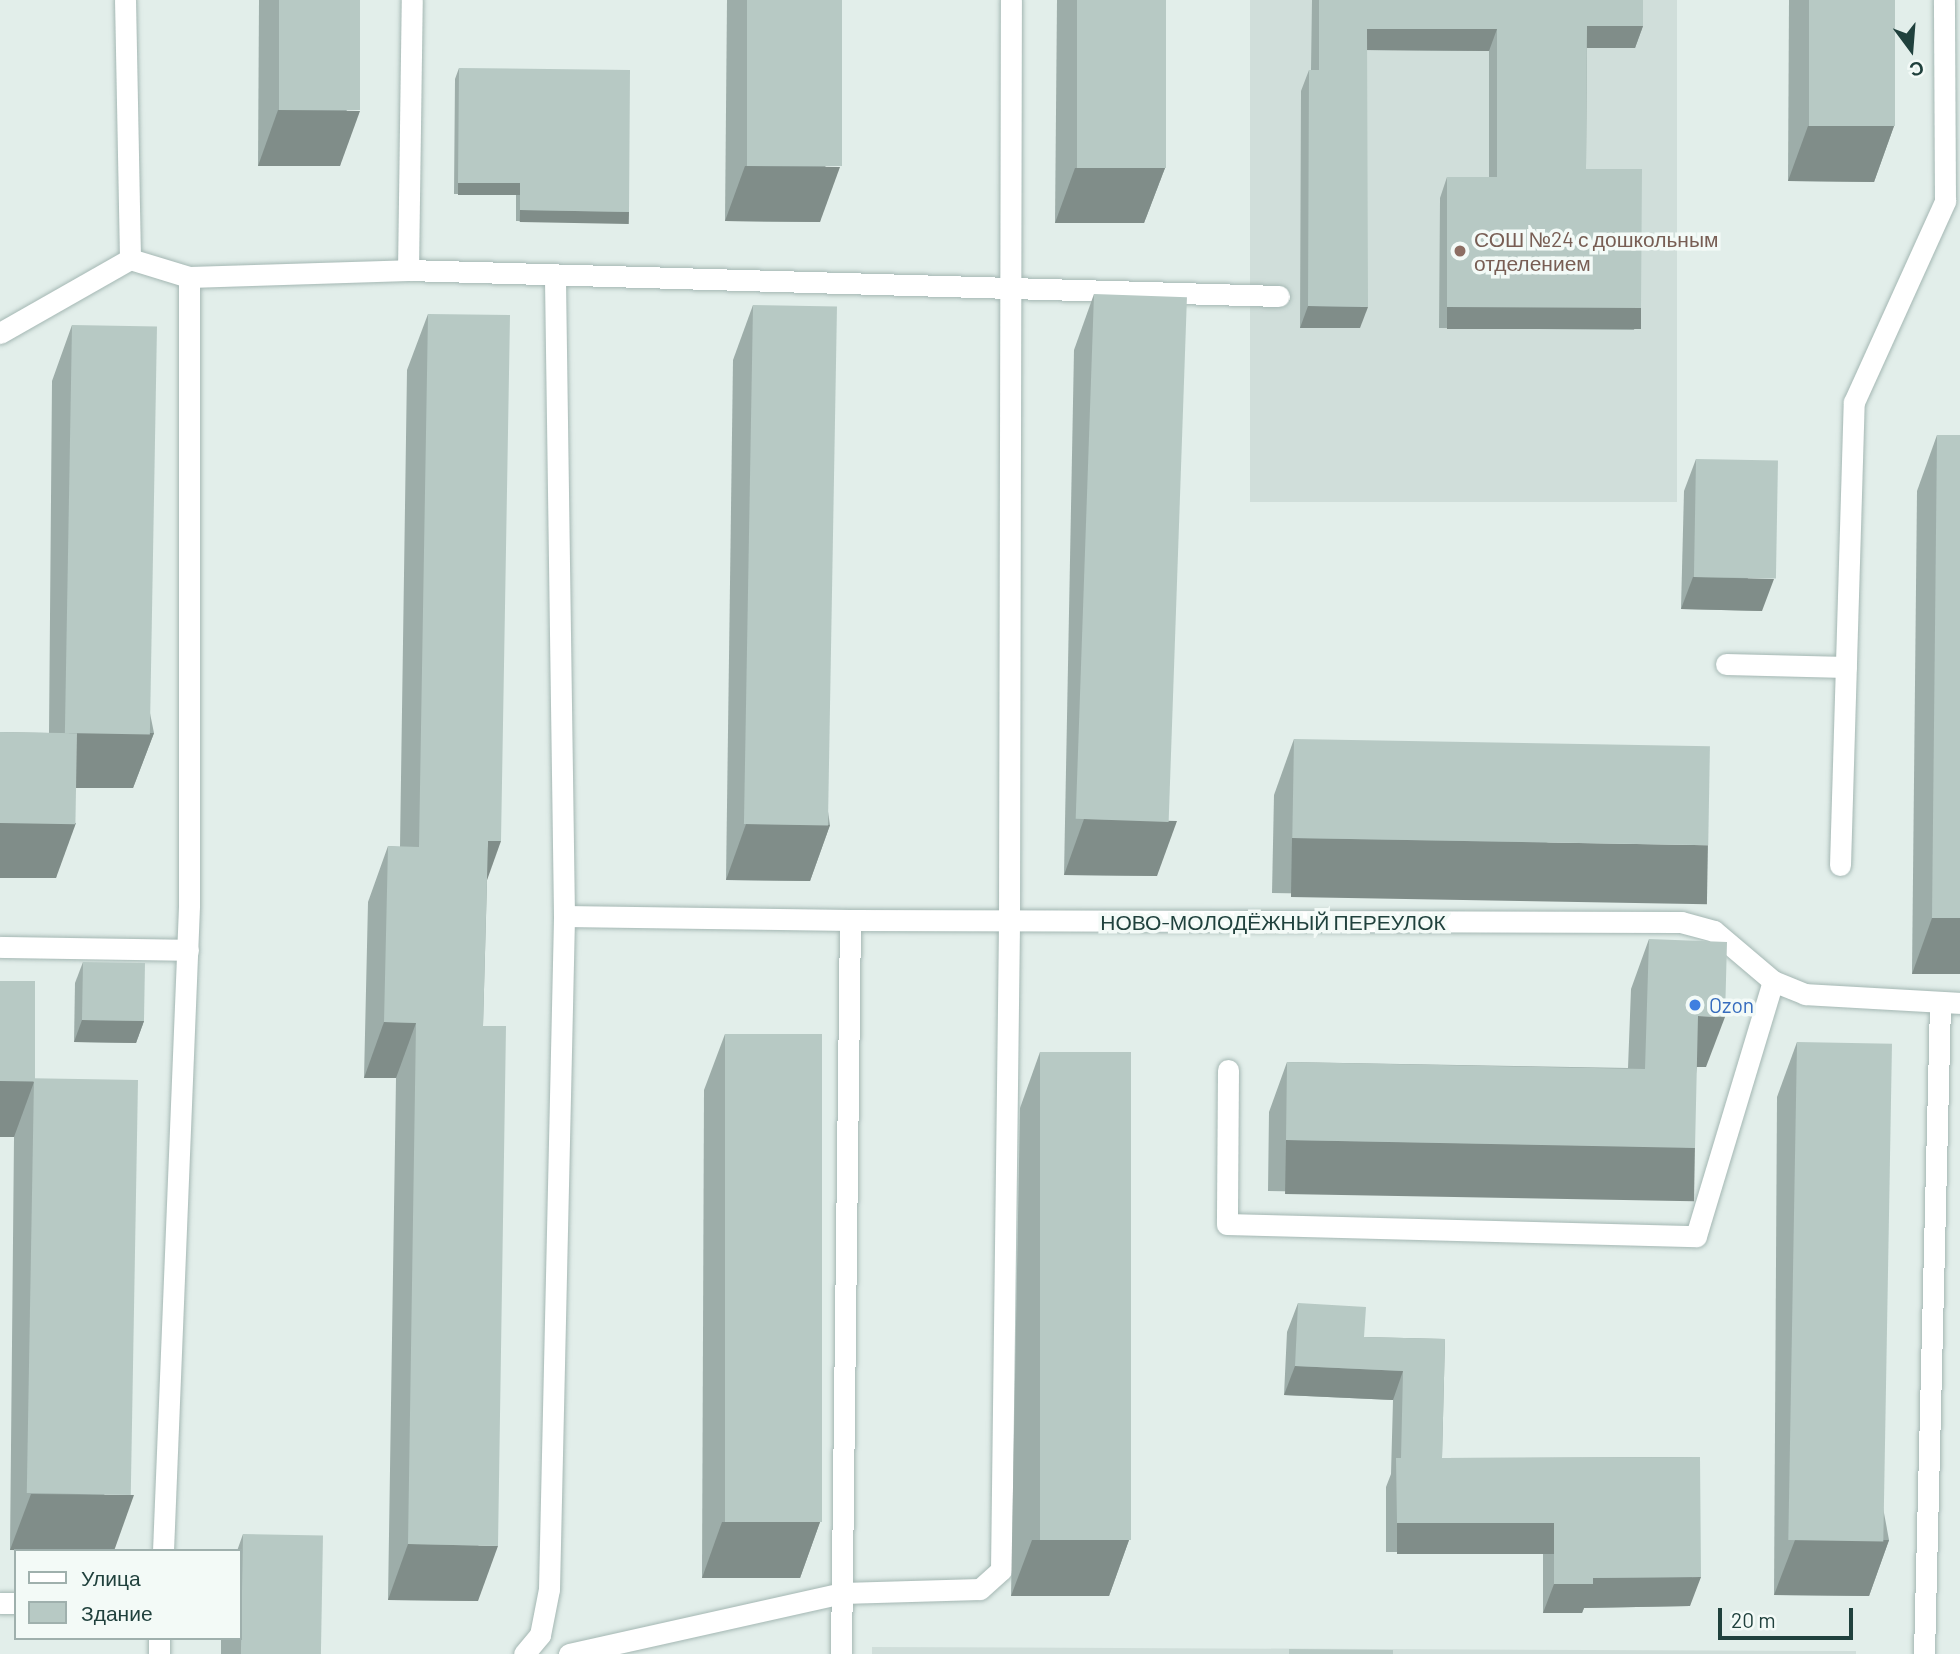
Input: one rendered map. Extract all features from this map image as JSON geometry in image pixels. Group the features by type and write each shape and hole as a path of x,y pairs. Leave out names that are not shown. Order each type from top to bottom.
{"street":[{"path":"125,0 130,260"},
{"path":"408,270 412,0"},
{"path":"569,1654 842,1593 965,1592 980,1589 1001,1570 1009,921 1011,0"},
{"path":"1840,864 1854,402 1945,201 1944,0"},
{"path":"0,333 130,260 189,277 408,270 1279,296"},
{"path":"524,1654 540,1635 550,1589 564,916 555,276"},
{"path":"163,1549 188,950 189,277"},
{"path":"1726,664 1846,667"},
{"name":"НОВО-МОЛОДЁЖНЫЙ ПЕРЕУЛОК","path":"564,916 1009,921 1681,922 1714,931 1773,981 1805,993 1950,1002"},
{"path":"841,1654 850,920"},
{"path":"0,947 188,950"},
{"path":"1228,1070 1227,1224 1696,1236 1773,981"},
{"path":"1924,1654 1950,1002"}],"shaded area":[{"name":"СОШ №24 с дошкольным отделением","path":"1250,0 1677,0 1677,502 1250,502"},
{"path":"872,1647 1856,1651 1856,1654 872,1654"}],"building":[{"path":"279,0 360,0 360,110 279,110"},
{"path":"747,0 842,0 842,166 747,166"},
{"path":"1077,0 1166,0 1166,168 1077,168"},
{"path":"1319,0 1643,0 1643,26 1587,26 1586,169 1642,169 1641,308 1447,307 1447,177 1497,177 1497,29 1367,29 1368,307 1308,306 1309,70 1319,70"},
{"path":"1809,0 1895,0 1895,126 1809,126"},
{"path":"459,68 630,70 629,212 520,210 520,183 458,183"},
{"path":"1094,294 1187,297 1169,822 1076,819"},
{"path":"753,305 837,306 828,825 744,824"},
{"path":"428,314 510,315 501,841 488,841 483,1026 506,1026 498,1546 408,1544 416,1023 384,1022 388,846 419,847"},
{"path":"72,325 157,326 150,734 65,733"},
{"path":"1937,435 1960,435 1960,918 1932,918"},
{"path":"1696,459 1778,460 1776,578 1694,577"},
{"path":"0,732 77,733 75,824 0,823"},
{"path":"1294,739 1710,746 1708,845 1292,838"},
{"path":"1649,939 1727,942 1725,1017 1698,1016 1695,1148 1286,1140 1287,1062 1645,1069"},
{"path":"83,962 145,963 144,1021 82,1020"},
{"path":"0,981 35,981 35,1081 0,1081"},
{"path":"725,1034 822,1034 822,1522 725,1522"},
{"path":"1797,1042 1892,1044 1883,1542 1788,1540"},
{"path":"1040,1052 1131,1052 1131,1540 1040,1540"},
{"path":"34,1078 138,1080 131,1495 27,1493"},
{"path":"1298,1303 1366,1307 1364,1337 1445,1339 1442,1458 1700,1457 1701,1577 1593,1578 1593,1584 1554,1584 1554,1523 1397,1523 1396,1458 1401,1458 1403,1371 1295,1366"},
{"path":"243,1534 323,1535 321,1654 241,1654"},
{"path":"1289,1649 1393,1650 1393,1654 1289,1654"}],"place":[{"name":"СОШ №24 с дошкольным отделением","path":"1460,251"},
{"name":"Ozon","path":"1695,1005"}]}
